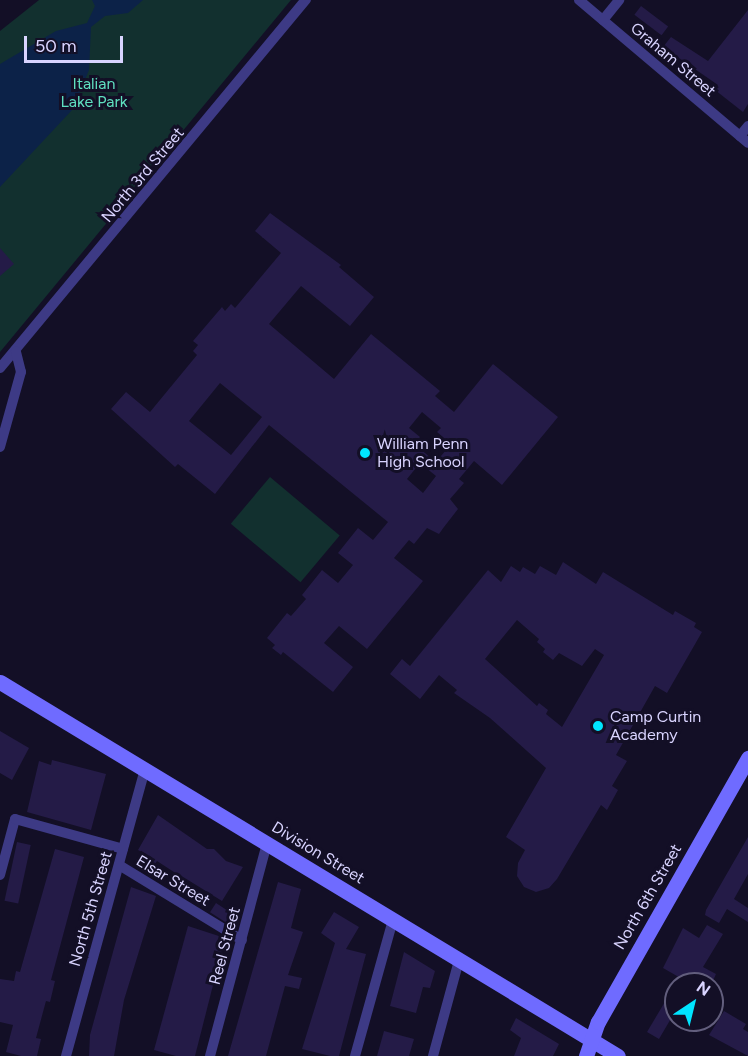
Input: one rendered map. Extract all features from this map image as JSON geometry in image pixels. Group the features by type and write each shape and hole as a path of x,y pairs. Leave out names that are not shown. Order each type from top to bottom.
{"main road":[{"name":"Division Street","path":"0,682 618,1056"},
{"name":"North 6th Street","path":"586,1056 591,1040 748,758"}],"street":[{"name":"North 3rd Street","path":"0,368 16,352 306,0"},
{"name":"Graham Street","path":"579,0 744,140"},
{"path":"603,20 619,0"},
{"path":"744,140 748,126"},
{"path":"0,447 21,372 16,352"},
{"name":"North 5th Street","path":"66,1056 145,770"},
{"name":"Elsar Street","path":"0,875 15,819 123,849"},
{"name":"Reel Street","path":"210,1056 267,843"},
{"name":"Elsar Street","path":"119,866 242,940"},
{"path":"355,1056 393,920"},
{"path":"433,1056 459,960"}],"green space":[{"name":"Italian Lake Park","path":"39,0 291,0 0,352 0,31"},
{"path":"270,477 340,535 301,582 231,524"}],"water":[{"path":"92,0 143,0 128,13 105,16 91,27 89,70 73,109 0,187 0,64 56,31 87,23 95,6"}],"building":[{"path":"641,6 668,26 662,35 634,15"},
{"path":"748,10 748,104 743,112 715,90 718,85 663,47 671,37 708,61"},
{"name":"William Penn High School","path":"270,213 341,265 339,267 374,297 350,326 301,286 269,324 334,379 371,334 440,391 435,396 454,412 493,364 558,417 502,485 474,461 459,479 464,483 450,499 458,509 439,534 427,528 414,544 409,540 394,558 423,581 367,649 339,626 324,643 353,667 333,692 283,652 281,655 272,648 275,645 267,638 287,613 291,616 306,599 302,595 322,570 338,583 353,565 338,553 358,528 373,540 388,522 269,425 215,494 178,464 175,467 111,409 126,392 150,412 197,355 193,351 198,345 193,341 222,307 225,311 231,304 235,308 281,253 255,231","holes":["220,383 262,417 231,455 189,421","422,412 441,428 437,432 451,444 436,462 414,444 420,437 409,428","420,463 436,476 423,493 407,479"]},
{"path":"0,248 14,264 0,276"},
{"name":"Camp Curtin Academy","path":"563,562 596,584 603,572 673,615 675,611 696,623 694,627 702,632 667,693 655,686 616,755 627,761 612,786 618,790 607,810 601,805 557,879 549,888 536,892 524,887 517,876 518,863 525,850 506,837 546,768 490,718 454,693 457,690 439,675 420,699 390,674 402,659 410,666 488,570 501,582 511,566 520,572 523,567 535,574 540,566 556,575","holes":["517,620 539,639 537,642 545,649 543,652 553,660 559,653 582,666 595,649 604,655 562,727 546,714 548,710 539,703 537,706 485,659"]},
{"path":"0,731 29,748 12,780 0,773"},
{"path":"52,760 106,774 91,830 27,812 39,761 51,765"},
{"path":"158,815 207,849 214,849 226,861 243,867 222,901 188,880 180,893 169,887 177,874 157,861 148,874 137,867 146,854 138,850"},
{"path":"748,837 748,874 734,899 748,908 748,922 727,909 719,923 705,915 706,910"},
{"path":"17,842 31,845 18,904 5,901"},
{"path":"55,849 84,857 51,980 55,981 50,1002 46,1001 36,1038 41,1039 37,1056 21,1056 6,1052 13,1025 0,1022 0,979 14,981 16,971 20,972"},
{"path":"278,882 301,889 291,928 303,932 288,975 302,978 299,989 285,986 266,1056 228,1056"},
{"path":"131,887 156,896 124,1000 114,1056 89,1056 90,1035"},
{"path":"216,903 233,914 227,923 210,912"},
{"path":"334,912 359,927 346,949 366,954 339,1056 302,1049 335,943 321,933"},
{"path":"707,925 723,934 703,967 712,972 670,972 663,968 683,928 699,938"},
{"path":"188,926 225,938 195,1056 176,1056 154,1050"},
{"path":"404,952 435,971 430,988 423,987 416,1013 390,1006"},
{"path":"664,1003 664,1030 659,1039 647,1032"},
{"path":"724,1011 746,1024 743,1029 748,1032 748,1056 709,1035 711,1032 724,1032"},
{"path":"516,1018 559,1044 553,1056 514,1056 521,1038 510,1030"},
{"path":"384,1031 414,1039 409,1056 377,1056"}],"place":[{"name":"William Penn High School","path":"365,453"},
{"name":"Camp Curtin Academy","path":"598,726"}]}
